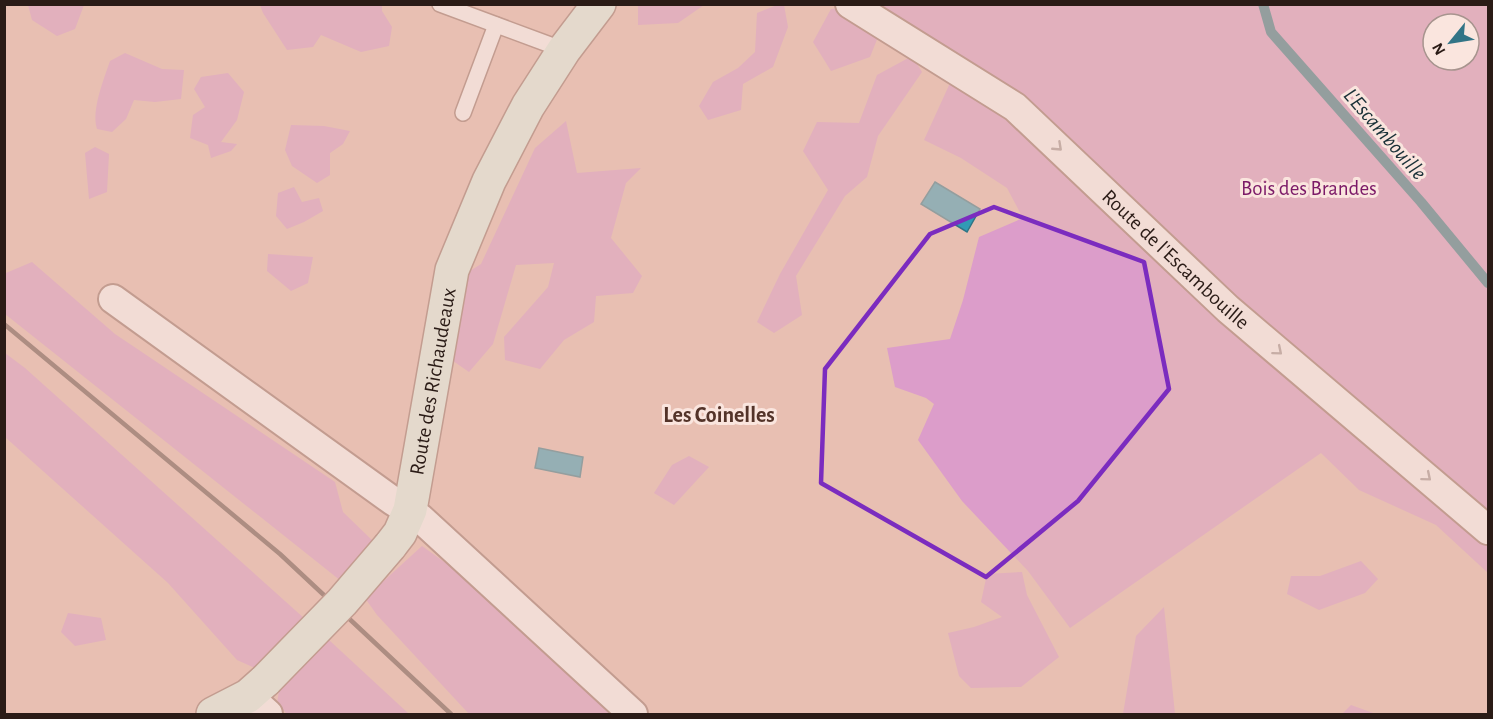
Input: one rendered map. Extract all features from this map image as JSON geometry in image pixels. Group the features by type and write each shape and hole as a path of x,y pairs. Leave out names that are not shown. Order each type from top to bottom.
{"street":[{"name":"Route des Richaudeaux","path":"213,714 260,697 400,533 410,510 452,270 489,181 528,106 564,50 599,4"},
{"name":"Route de l'Escambouille","path":"850,4 1015,107 1228,309 1488,530"},
{"path":"113,299 393,501 410,510 633,714"}],"lane":[{"path":"440,4 564,50"},
{"path":"462,113 496,25"}],"highlighted area":[{"path":"994,207 1144,262 1169,389 1078,501 986,577 821,483 825,369 930,234"}],"green space":[{"path":"28,4 84,5 75,29 57,36 32,20"},
{"path":"638,4 704,5 678,23 638,25"},
{"path":"260,5 382,5 382,11 392,27 389,46 361,52 321,35 313,47 287,50"},
{"path":"777,5 784,5 788,27 773,67 743,84 741,110 708,120 699,106 713,82 738,68 755,52 757,13"},
{"path":"866,5 880,32 870,57 831,71 813,42 831,9"},
{"name":"Bois des Brandes","path":"877,5 1488,5 1488,573 1436,525 1359,490 1321,453 1070,628 1028,571 962,501 918,440 934,404 926,398 895,387 887,348 950,339 963,300 979,237 1023,218 1007,188 961,158 924,140 961,59"},
{"path":"125,53 162,69 184,70 181,99 155,102 134,100 126,119 112,132 97,129 97,104 110,61"},
{"path":"912,56 922,72 878,136 867,177 845,196 796,276 802,315 774,333 757,322 780,274 828,190 803,151 817,122 859,123 877,75"},
{"path":"228,73 244,92 237,120 221,142 237,144 231,151 211,158 208,145 190,138 193,115 205,107 194,89 201,77"},
{"path":"566,121 577,173 641,168 626,183 611,238 642,276 633,293 596,296 594,322 564,340 540,369 505,360 504,337 548,287 554,263 516,265 493,344 469,372 443,354 459,278 481,264 535,148"},
{"path":"291,125 324,126 350,131 343,144 330,153 330,175 317,183 292,166 285,150"},
{"path":"95,147 109,154 107,192 89,199 85,153"},
{"path":"294,187 302,202 319,198 323,211 287,229 276,216 278,193"},
{"path":"268,254 313,257 308,283 291,291 267,271"},
{"path":"32,262 115,334 335,482 343,512 376,544 341,581 5,314 4,276"},
{"path":"5,353 25,368 305,619 257,669 237,660 168,583 5,437"},
{"path":"689,456 709,467 674,505 654,493 672,465"},
{"path":"422,546 489,594 613,714 469,714 377,615 365,598"},
{"path":"1361,561 1378,579 1365,593 1319,610 1287,594 1291,576 1320,576"},
{"path":"1022,572 1027,595 1059,657 1021,687 971,688 959,676 948,633 1002,617 981,602 987,574"},
{"path":"1164,607 1175,714 1123,714 1136,636"},
{"path":"68,613 101,618 106,640 75,646 61,632"},
{"path":"329,640 409,714 287,714 277,703 279,691"},
{"path":"1351,705 1376,714 1342,714"}],"water":[{"path":"935,182 980,209 967,232 921,204"},
{"path":"539,448 583,457 580,477 535,468"}],"waterway":[{"name":"L'Escambouille","path":"1263,4 1271,32 1421,202 1488,283"}],"railway":[{"path":"4,324 280,554 451,714"}],"district":[{"name":"Les Coinelles","path":"719,415"}]}
